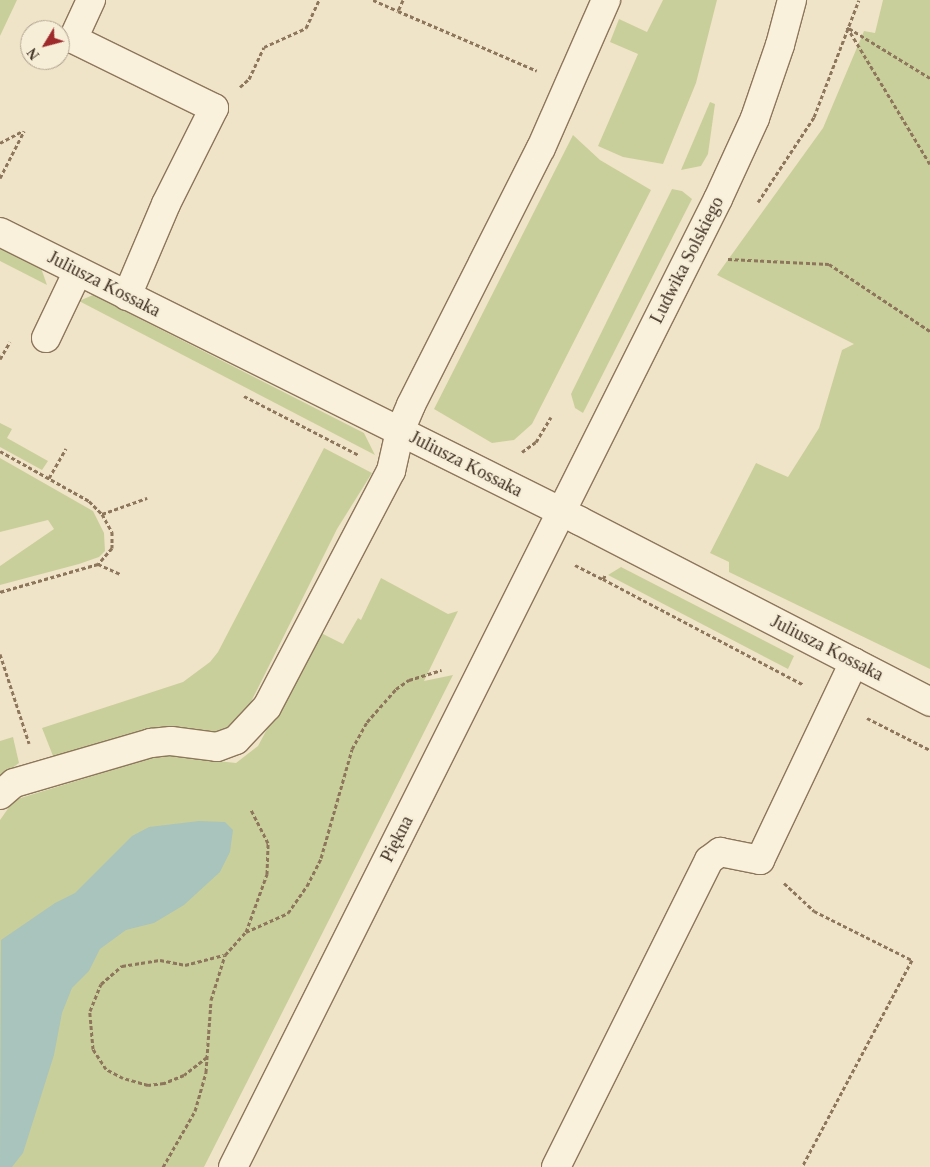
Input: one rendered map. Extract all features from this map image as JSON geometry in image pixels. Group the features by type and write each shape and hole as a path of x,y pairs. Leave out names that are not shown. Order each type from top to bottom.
{"street":[{"path":"91,0 73,39 214,108 166,204 127,296"},
{"path":"0,795 14,783 39,774 151,743 171,741 217,747 236,740 249,729 267,707 391,471 400,431 542,148 606,0"},
{"name":"Ludwika Solskiego","path":"562,512 718,199 755,118 780,45 792,0"},
{"name":"Juliusza Kossaka","path":"0,232 562,512 930,702"},
{"path":"46,338 78,271"},
{"name":"Piękna","path":"233,1167 562,512"},
{"path":"556,1167 708,860 720,852 760,860 854,662"}],"path":[{"path":"214,108 249,80 264,47 306,28 319,0"},
{"path":"373,0 544,74"},
{"path":"398,11 403,0"},
{"path":"755,206 814,117 847,27 859,0"},
{"path":"847,27 930,78"},
{"path":"847,27 930,164"},
{"path":"0,143 24,131 0,178"},
{"path":"721,258 829,264 930,331"},
{"path":"515,454 528,450 536,442 551,417"},
{"path":"49,478 66,448"},
{"path":"0,452 89,501 102,514 112,532 112,548 98,564 0,592"},
{"path":"102,514 148,498"},
{"path":"98,564 120,574"},
{"path":"603,579 930,750"},
{"path":"0,654 39,774"},
{"path":"163,1167 195,1111 207,1057 211,1000 224,955 246,932 288,913 307,886 321,858 352,749 367,722 396,689 409,680 442,670 448,664"},
{"path":"246,932 266,874 268,852 268,844 251,809"},
{"path":"760,860 814,911 912,960 802,1167"},
{"path":"207,1057 184,1075 164,1083 148,1085 123,1078 106,1069 93,1049 90,1011 101,984 122,966 160,960 185,965 224,955"}],"green space":[{"path":"0,0 17,0 0,36"},
{"path":"663,0 717,0 696,83 663,164 623,157 598,146 638,54 610,42 619,19 647,32"},
{"path":"883,0 930,0 930,669 729,572 729,562 710,553 756,463 788,477 819,428 842,350 854,344 717,275 823,128 864,31 875,33"},
{"path":"710,102 715,104 708,154 701,166 681,170"},
{"path":"573,135 600,160 651,190 532,424 514,440 492,443 434,409"},
{"path":"672,189 682,191 692,199 583,413 575,408 571,394"},
{"path":"0,248 41,268 47,285 0,261"},
{"path":"93,295 364,433 375,455 79,301"},
{"path":"0,423 12,429 7,438 48,461 42,470 0,447"},
{"path":"324,448 372,473 337,529 244,716 233,727 220,732 159,728 76,754 53,756 42,728 183,682 210,662 218,652"},
{"path":"0,458 93,511 104,533 105,551 99,557 79,564 0,585 0,566 54,529 48,520 0,532"},
{"path":"621,567 794,656 788,669 608,575"},
{"path":"381,578 448,614 458,611 424,681 453,675 204,1167 0,1167 0,820 14,800 161,755 236,763 258,746 319,632 343,644 358,618 361,620"},
{"path":"13,737 19,763 0,777 0,741"}],"water":[{"path":"199,821 225,822 233,830 230,852 220,872 184,905 154,923 126,930 100,949 89,971 72,988 62,1013 54,1055 23,1153 12,1167 0,1167 1,940 55,903 75,893 132,836 149,827"}]}
